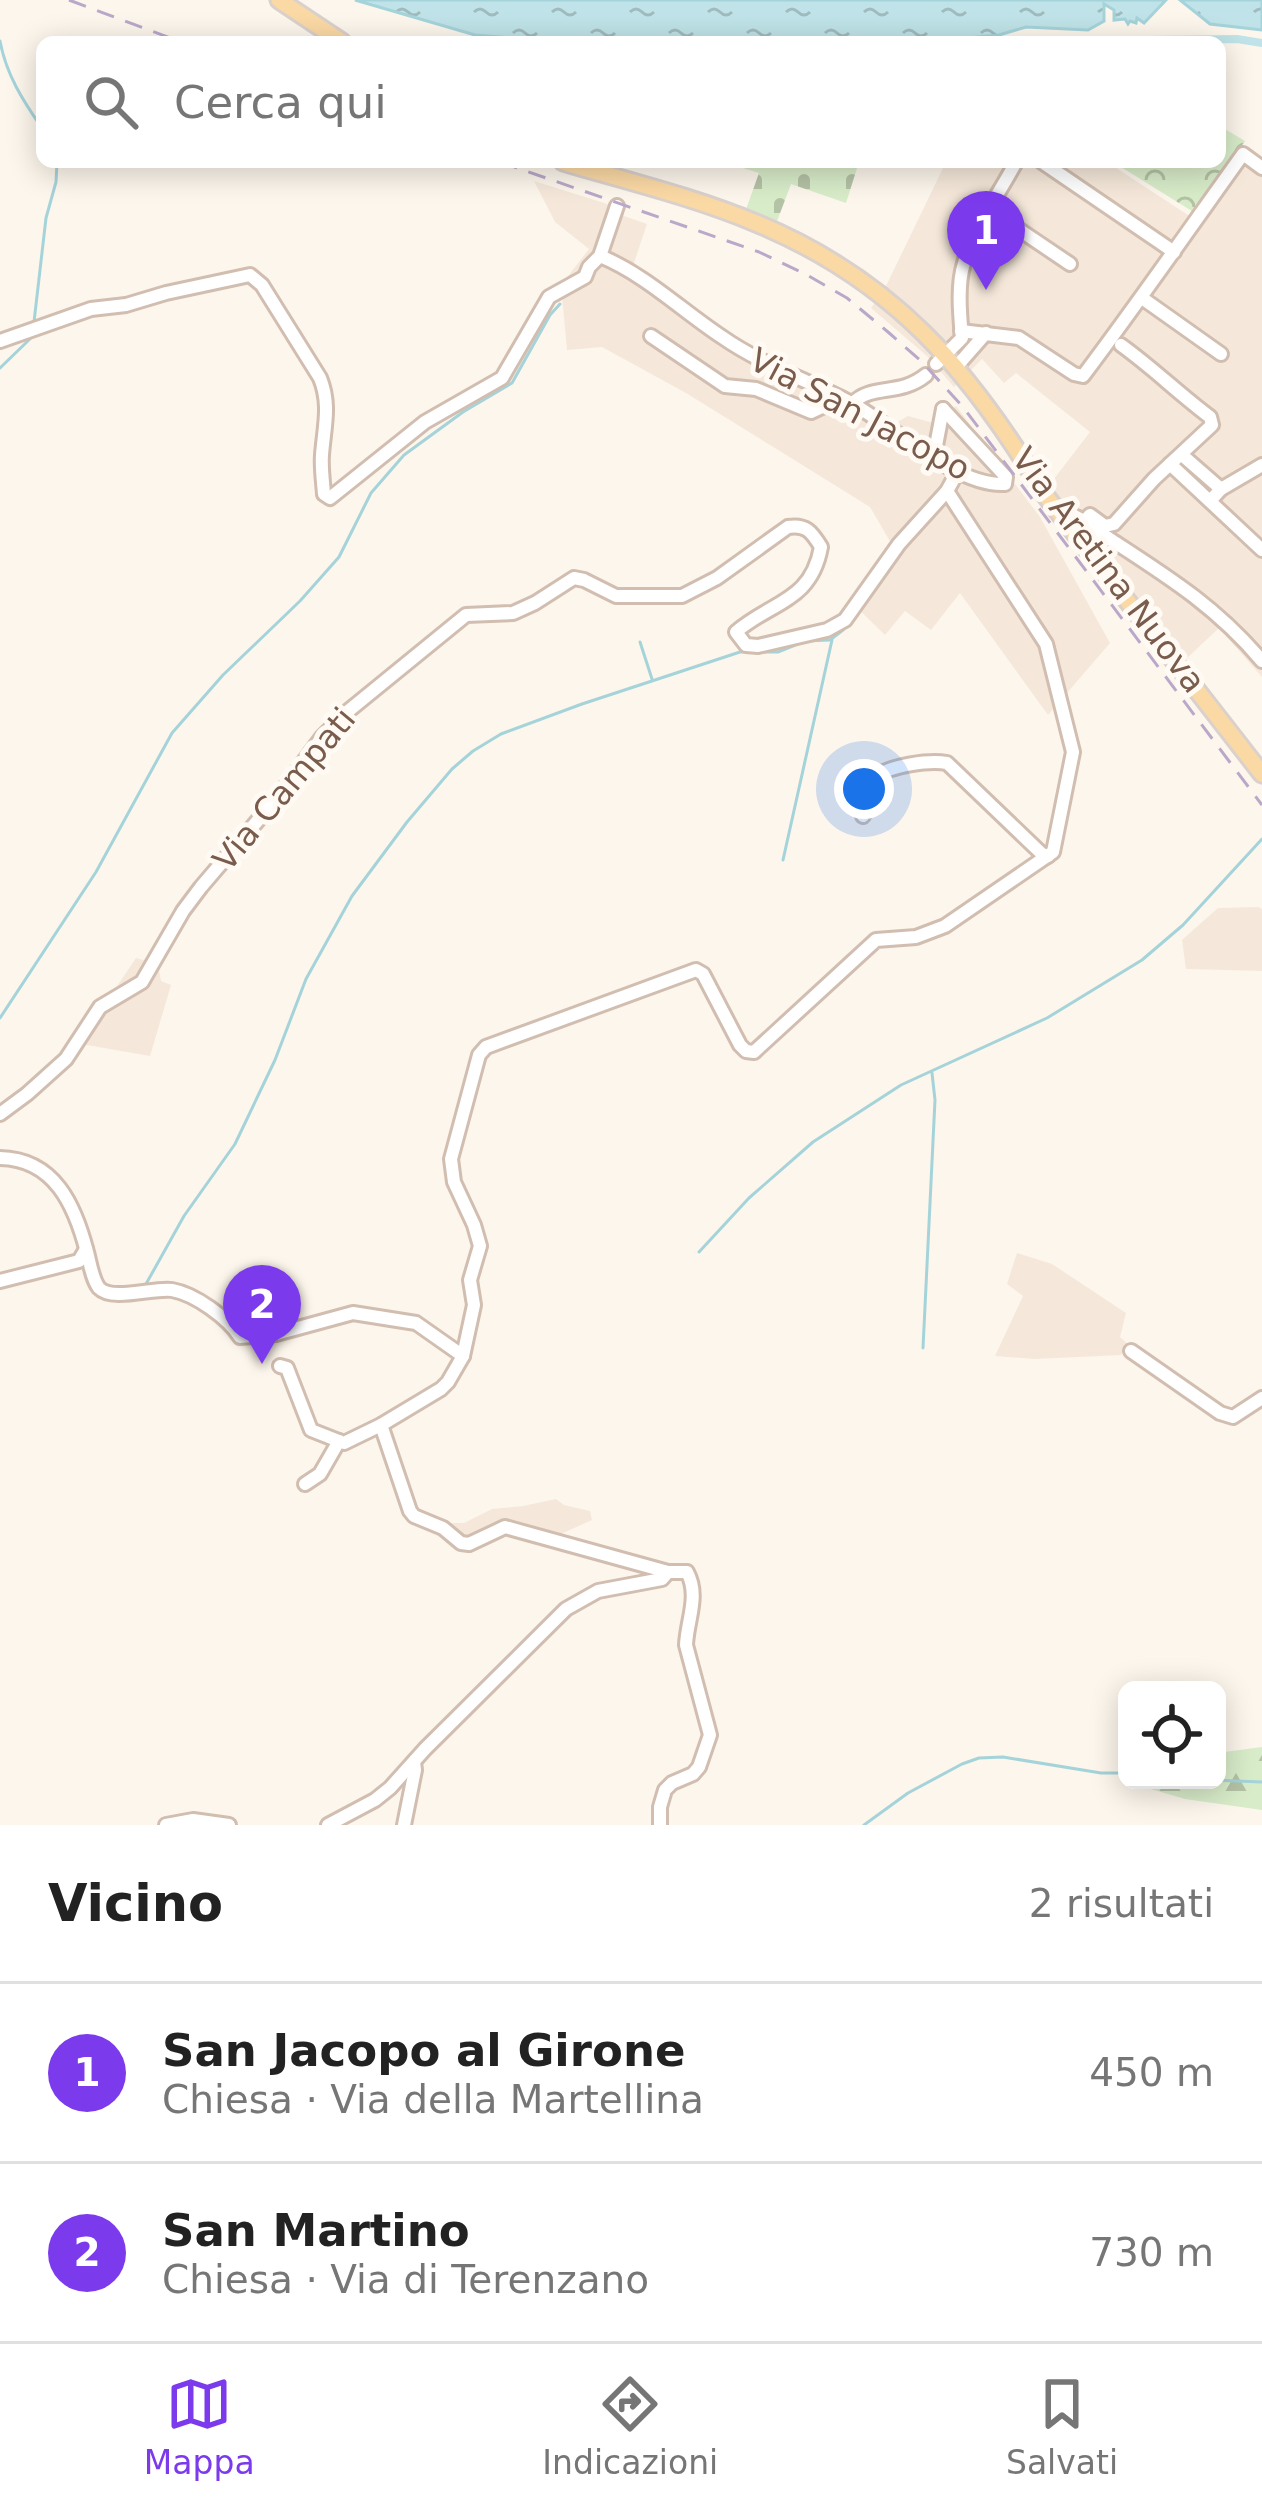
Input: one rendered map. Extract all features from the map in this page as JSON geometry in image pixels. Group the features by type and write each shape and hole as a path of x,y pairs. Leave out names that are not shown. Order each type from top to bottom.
{"main road":[{"path":"279,0 333,36"},
{"name":"Via Aretina Nuova","path":"574,168 621,193 757,223 820,254 883,296 947,361 1018,448 1045,495 1081,527 1262,774"}],"street":[{"path":"961,327 1019,338 1083,376 1243,154 1262,168"},
{"path":"947,361 962,339 962,267 1013,168"},
{"path":"1051,168 1174,252"},
{"path":"0,341 91,309 250,275 262,285 325,390 322,470 324,494 330,498 425,422 502,378 549,297 580,281 600,256 621,193"},
{"path":"990,210 1070,264"},
{"name":"Via San Jacopo","path":"600,256 631,270 739,348 852,404 933,459 998,485 1007,480 943,409 934,451"},
{"path":"1142,298 1221,354"},
{"path":"947,361 986,333"},
{"path":"651,336 725,386 756,389 811,412 852,404 863,394 909,387 926,375"},
{"path":"1121,345 1161,374 1212,425 1111,526 1090,515 1081,527 1186,589 1236,632 1262,662"},
{"path":"1176,459 1221,489"},
{"path":"1176,459 1210,501 1262,550"},
{"path":"1210,501 1221,489 1262,465"},
{"name":"Via Campati","path":"0,1114 66,1059 100,1007 142,982 192,899 322,737 466,615 513,613 574,578 616,596 682,596 717,578 788,527 800,525 821,547 807,584 784,604 736,632 746,644 758,646 826,630 845,620 958,471"},
{"path":"284,1367 311,1430 344,1443 448,1382 463,1356 474,1305 470,1280 480,1246 454,1182 452,1159 479,1055 486,1047 696,970 703,974 740,1045 754,1052 877,940 916,937 945,926 1048,856 1055,845 1073,752 1046,644 946,491"},
{"path":"863,816 872,781 878,776 922,762 947,763 1048,856"},
{"path":"0,1158 27,1162 56,1184 74,1211 85,1259 99,1288 109,1294 173,1290 232,1322 240,1337 276,1334 352,1313 402,1319 416,1323 463,1356"},
{"path":"0,1282 85,1259"},
{"path":"1131,1352 1220,1413 1233,1417 1262,1398"},
{"path":"381,1425 410,1511 460,1543 480,1540 505,1527 691,1576 692,1620 685,1638 710,1735 699,1767 665,1790 660,1825"},
{"path":"305,1484 320,1474 339,1441"},
{"path":"328,1825 376,1801 566,1609 598,1591 662,1579 668,1572"},
{"path":"404,1825 414,1762"},
{"path":"166,1825 193,1820 229,1825"}],"shaded area":[{"path":"1241,149 1262,164 1262,677 1219,628 1186,659 1048,493 1047,488 1090,432 1016,373 1004,383 982,359 954,387 927,356 871,308 943,168 1116,168 1191,217"},
{"path":"534,181 620,208 621,215 647,224 634,263 637,270 739,343 894,424 908,416 937,424 956,406 1040,517 1110,643 1048,715 960,593 931,630 905,611 885,635 851,602 891,543 870,507 602,347 567,350 561,285 589,249 555,222"},
{"path":"1218,908 1262,909 1262,971 1186,969 1182,940"},
{"path":"136,958 158,964 161,981 171,985 150,1056 81,1044 74,1036 94,1004 111,995"},
{"path":"1017,1253 1052,1264 1126,1313 1120,1337 1128,1344 1121,1355 995,1356 1023,1296 1007,1284"},
{"path":"556,1499 590,1511 592,1520 561,1534 517,1528 469,1547 440,1523 464,1523 492,1509"}],"green space":[{"path":"1226,130 1245,141 1195,213 1123,168 1226,168"},
{"path":"743,168 857,168 846,203 791,184 776,224 745,212 759,173"},
{"path":"1262,1747 1262,1810 1151,1789 1226,1789 1226,1752"}],"water":[{"path":"355,0 1166,0 1144,23 1137,18 1136,23 1128,24 1125,19 1114,20 1114,10 1104,4 1104,21 1088,30 1026,27 989,36 475,35"},
{"path":"1180,0 1262,0 1262,30 1210,24"}],"waterway":[{"path":"1226,39 1262,43"},
{"path":"0,41 16,87 36,119"},
{"path":"34,322 57,168"},
{"path":"0,1018 96,872 172,733 339,557 371,493 404,455 512,383 560,304"},
{"path":"0,368 33,336"},
{"path":"146,1284 184,1216 235,1144 306,979 352,896 452,769 501,734 582,704 740,652 778,652 805,641 830,640 843,630"},
{"path":"783,860 832,640"},
{"path":"640,642 652,679"},
{"path":"699,1252 749,1198 813,1142 901,1085 1047,1018 1142,960 1183,925 1262,839"},
{"path":"923,1348 935,1100 932,1073"},
{"path":"864,1825 908,1793 979,1758 1118,1773"},
{"path":"1226,1781 1262,1782"}],"railway":[{"path":"69,0 165,36"},
{"path":"517,168 759,252 847,298 888,332 963,407 1262,805"}],"place":[{"name":"San Jacopo al Girone","path":"986,290"},
{"name":"San Martino","path":"262,1364"}]}
